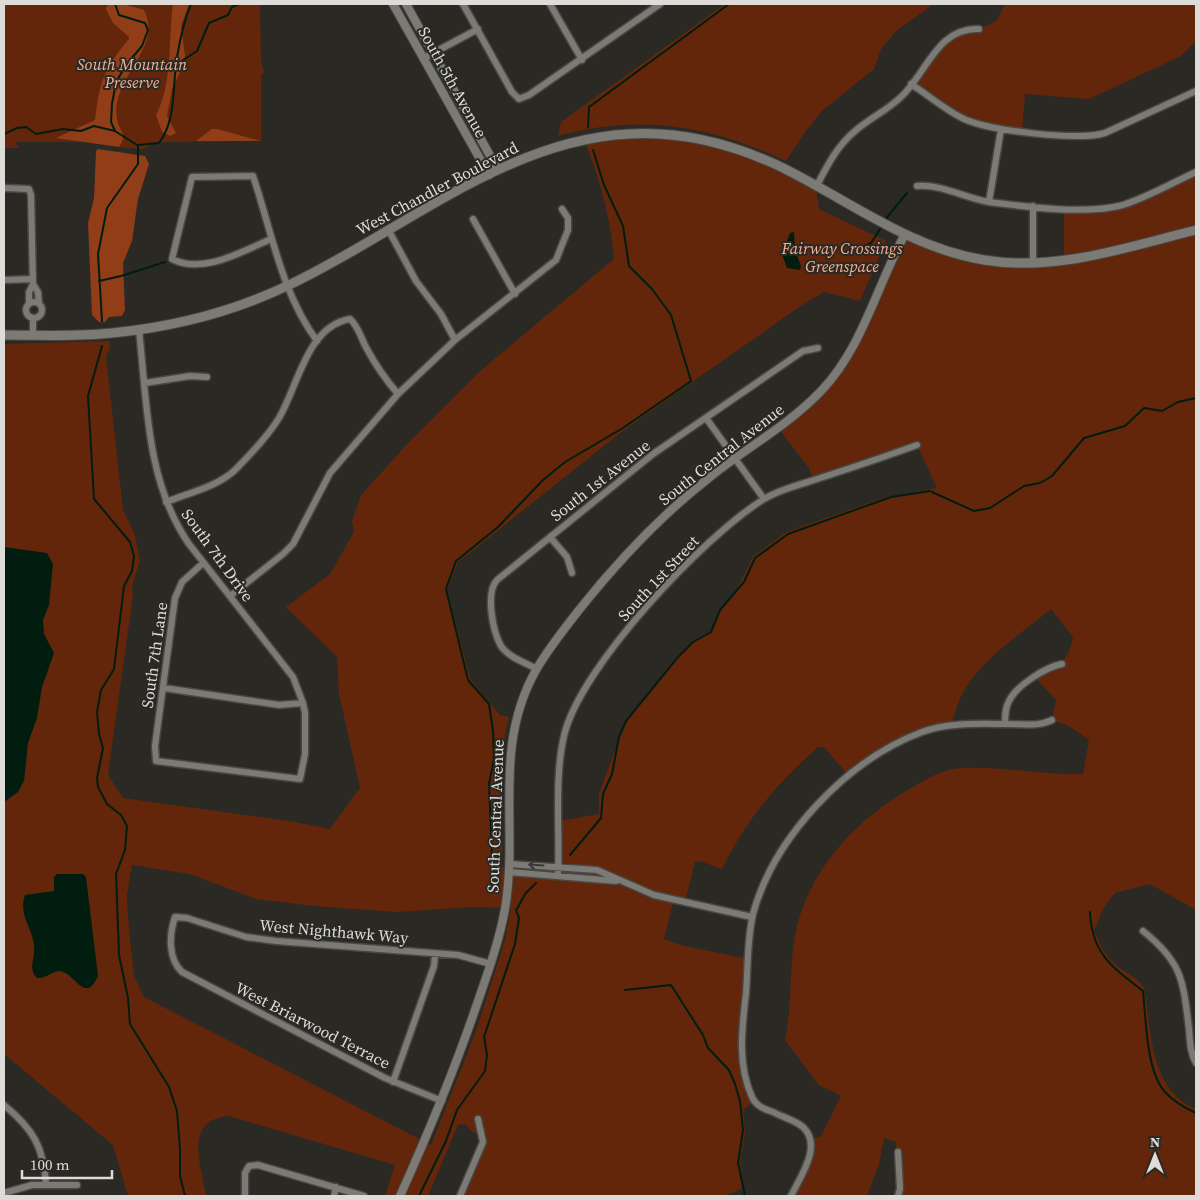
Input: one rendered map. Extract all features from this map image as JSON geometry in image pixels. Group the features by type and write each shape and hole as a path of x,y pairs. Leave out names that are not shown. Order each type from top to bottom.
{"main road":[{"name":"West Chandler Boulevard","path":"4,336 105,334 139,330 204,316 288,286 489,174 538,152 589,138 631,134 675,135 718,143 779,166 904,236 963,256 985,260 1033,263 1064,261 1100,255 1196,230"}],"street":[{"name":"South 5th Avenue","path":"394,4 489,174"},
{"name":"South 5th Avenue","path":"406,4 498,170"},
{"path":"463,4 512,92 519,99 529,96 659,4"},
{"path":"550,4 582,60"},
{"path":"816,187 834,154 847,138 895,102 940,45 966,28 979,29"},
{"path":"424,58 478,29"},
{"path":"911,84 960,117 1001,130 1098,135 1196,90"},
{"path":"989,202 1001,130"},
{"path":"917,186 934,186 973,200 1090,210 1122,205 1196,172"},
{"path":"271,239 208,263 179,263 172,259 192,177 253,176 271,239 277,262 302,319 317,341"},
{"path":"4,188 29,189 32,282 26,312 33,318 33,335"},
{"path":"1033,206 1033,263"},
{"path":"230,596 293,544 330,473 398,394 455,340 550,267 561,251 568,230 568,218 562,209"},
{"path":"473,219 515,294"},
{"path":"389,230 416,281 441,314 455,340"},
{"name":"South Central Avenue","path":"400,1196 442,1101 491,964 505,907 508,885 511,744 520,708 537,669 566,627 620,560 666,514 734,458 793,416 832,378 853,343 904,236"},
{"path":"4,280 32,282"},
{"path":"32,282 38,292 42,313 33,318"},
{"path":"29,304 33,302 39,303"},
{"path":"166,502 214,484 235,470 278,420 307,357 317,341 340,321 350,319 356,324 366,347 384,377 398,394"},
{"name":"South 7th Drive","path":"139,330 156,473 166,502 176,526 293,677 303,703 305,754 300,779"},
{"name":"South 1st Avenue","path":"537,669 510,654 501,646 490,605 490,595 492,586 505,571 653,454 803,351 818,348"},
{"path":"145,383 190,376 207,377"},
{"path":"706,418 764,499"},
{"name":"South 1st Street","path":"558,876 561,752 569,718 577,701 632,624 656,597 721,534 764,499 918,445"},
{"path":"550,537 567,557 572,573"},
{"name":"South 7th Lane","path":"203,563 182,582 175,598 155,746 156,761 300,779"},
{"path":"1005,724 1006,709 1011,697 1049,666 1062,664"},
{"path":"164,688 280,705 303,703"},
{"path":"791,1196 809,1158 810,1139 802,1126 764,1109 754,1101 742,1060 741,1037 752,917 759,896 781,851 804,821 848,775 921,732 952,725 1037,725 1052,720"},
{"path":"509,864 597,870 654,895 752,917"},
{"path":"508,872 622,881"},
{"name":"West Nighthawk Way","path":"175,966 172,949 172,925 175,917 187,918 246,937 276,942 467,957 491,964"},
{"path":"1144,931 1164,949 1179,971 1184,990 1191,1050 1196,1063"},
{"path":"393,1082 434,966 435,954"},
{"name":"West Briarwood Terrace","path":"175,966 182,972 393,1082 442,1101"},
{"path":"4,1105 24,1124 38,1145 45,1165 46,1185"},
{"path":"460,1196 483,1142 478,1119"},
{"path":"898,1152 900,1189 898,1196"},
{"path":"245,1196 245,1173 249,1166 258,1165 364,1196"},
{"path":"4,1193 21,1187 77,1185"},
{"path":"334,1196 336,1188"}],"green space":[{"name":"South Mountain Preserve","path":"4,4 260,4 261,61 264,72 261,75 261,141 156,142 144,149 119,147 121,142 15,142 19,148 4,148"},
{"path":"725,4 934,4 896,31 881,49 874,69 822,111 805,132 786,161 730,139 675,127 618,125 558,136 561,122"},
{"path":"1005,4 1196,4 1196,41 1181,56 1089,99 1025,94 1022,132 975,123 911,84 952,36 979,29 997,21"},
{"name":"Fairway Crossings Greenspace","path":"675,135 754,155 816,187 819,209 886,241 860,301 824,292 802,305 624,430 458,562 447,590 470,679 500,715 509,717 503,753 501,791 502,867 558,872 560,821 599,814 599,794 627,718 678,655 693,641 712,630 720,609 734,595 753,557 786,532 886,497 937,488 917,445 813,480 809,468 778,428 793,416 842,363 904,236 985,260 1064,261 1064,208 1122,205 1196,172 1196,910 1150,884 1115,893 1104,907 1094,931 1109,958 1141,983 1144,988 1155,1057 1161,1074 1169,1088 1181,1100 1196,1109 1196,1196 898,1196 896,1142 884,1138 879,1164 867,1196 791,1196 809,1158 810,1139 821,1136 841,1096 819,1085 785,1040 794,940 804,904 826,864 840,845 857,828 893,799 936,774 948,770 977,768 1083,774 1089,740 1067,725 1052,720 1056,700 1039,682 1036,676 1061,663 1071,646 1073,637 1051,609 1000,650 977,673 960,699 952,725 921,732 848,775 824,747 818,747 789,775 752,818 722,869 700,861 695,862 685,902 674,899 664,939 680,945 748,959 742,1060 754,1101 743,1110 745,1132 740,1161 743,1188 725,1196 460,1196 483,1135 474,1133 465,1124 458,1125 428,1196 385,1196 395,1165 229,1116 215,1119 205,1126 200,1135 198,1146 199,1158 206,1196 128,1196 113,1145 4,1054 4,344 110,341 110,349 106,356 123,510 135,535 140,561 132,586 133,595 108,775 123,798 295,822 330,829 360,788 339,694 337,657 286,607 330,574 354,532 352,521 361,495 409,442 480,371 614,259 613,245 603,198 594,166 583,139","holes":["132,865 190,874 256,899 313,906 398,912 473,907 511,908 505,940 476,1031 431,1145 144,997 134,976 128,918 127,895"]}],"shaded area":[{"path":"108,4 123,4 144,10 148,22 145,44 127,77 117,101 116,109 118,123 123,135 122,142 119,147 56,138 95,120 104,76 113,59 129,39 113,23 106,9"},
{"path":"173,4 189,4 181,26 185,55 184,64 172,89 167,116 176,133 170,136 162,132 156,115 168,75"},
{"path":"212,129 217,129 261,141 196,141"},
{"path":"98,149 145,156 149,164 138,199 132,241 123,263 125,310 122,316 109,317 105,322 99,322 92,315 88,223 94,198 96,151"},
{"path":"794,232 795,250 801,266 800,270 787,268 782,254 790,233"},
{"path":"4,547 47,553 53,564 49,605 43,620 44,634 54,653 42,687 37,718 28,743 24,781 18,792 4,802"},
{"path":"57,874 83,874 86,877 98,976 89,988 84,988 60,971 37,978 33,971 34,945 24,915 23,902 25,895 54,891 54,877"}],"waterway":[{"path":"115,4 119,15 145,23 148,30 142,46 126,65 116,82 112,104 111,122 115,131 137,145"},
{"path":"102,321 98,254 107,208 138,164 138,145 159,143 165,134 173,102 179,44 191,4"},
{"path":"177,64 197,51 209,23 228,15 232,7 239,4"},
{"path":"588,127 589,107 729,4"},
{"path":"4,134 17,128 26,127 36,134 63,129 81,131 94,126 115,131"},
{"path":"493,879 489,784 494,759 493,731 489,704 468,680 446,589 456,561 498,527 543,480 565,462 623,428 691,381 671,315 652,289 629,266 623,226 604,185 593,150"},
{"path":"884,221 907,193"},
{"path":"862,247 871,243 882,226"},
{"path":"99,281 165,262"},
{"path":"102,346 88,396 94,499 130,542 134,556 132,571 124,586 114,669 101,690 97,712 99,734 103,748 97,778 98,787 107,804 121,815 127,826 125,850 116,874 119,955 128,998 130,1024 169,1087 177,1111 180,1176 185,1196"},
{"path":"932,492 974,511 990,508 1024,486 1040,483 1052,476 1084,438 1125,426 1144,408 1162,411 1178,402 1196,398"},
{"path":"570,855 601,818 603,794 612,774 619,737 626,721 678,657 693,642 711,632 720,610 744,582 755,558 788,534 891,497 930,491"},
{"path":"517,909 525,894 536,883"},
{"path":"419,1196 446,1141 457,1110 485,1071 487,1055 484,1037 515,944 519,918 516,910"},
{"path":"1090,912 1095,939 1099,949 1113,967 1143,991 1150,1058 1159,1083 1165,1092 1183,1107 1196,1113"},
{"path":"625,990 671,985 703,1035 708,1048 729,1070 740,1101 743,1130 738,1163 745,1196"}]}
